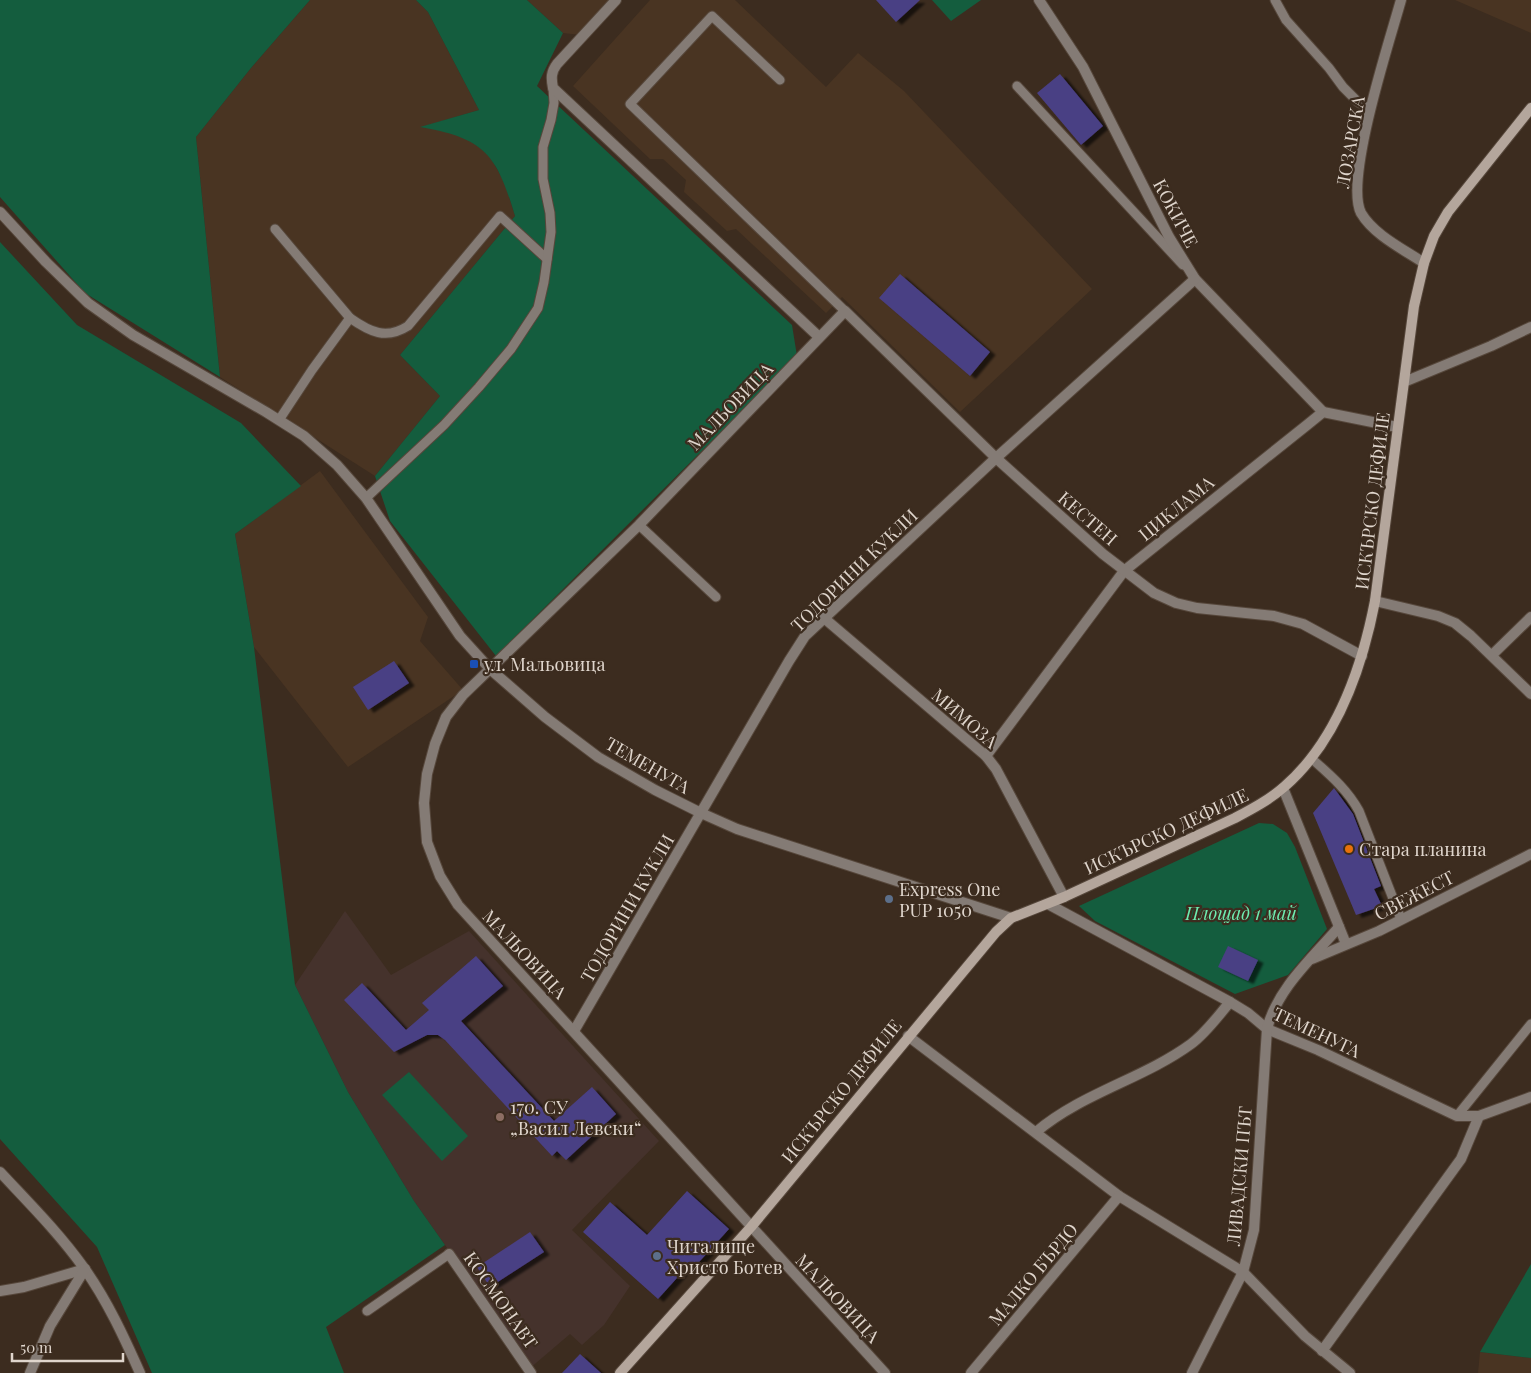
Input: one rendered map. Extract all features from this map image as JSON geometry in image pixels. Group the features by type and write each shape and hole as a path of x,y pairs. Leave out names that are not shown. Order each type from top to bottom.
{"main road":[{"name":"ИСКЪРСКО ДЕФИЛЕ","path":"620,1373 750,1227 996,932 1012,918 1064,897 1235,818 1261,804 1283,788 1311,758 1339,711 1362,656 1375,601 1414,306 1424,263 1434,236 1448,212 1531,108"}],"street":[{"path":"616,0 557,64 552,71 553,88 818,336"},
{"name":"КОКИЧЕ","path":"1039,0 1083,67 1169,238 1195,279 1323,412"},
{"name":"ЛОЗАРСКА","path":"1402,0 1370,110 1357,180 1357,200 1361,212 1380,234 1424,263"},
{"name":"ТЕМЕНУГА","path":"0,212 46,262 88,303 133,335 304,436 337,465 366,498 460,636 490,669 546,717 598,756 655,790 737,829 1012,918"},
{"name":"ТОДОРИНИ КУКЛИ","path":"574,1031 805,636 996,458 1195,279"},
{"name":"МАЛЬОВИЦА","path":"845,311 818,336 639,525 463,695 446,717 435,744 427,774 424,803 427,842 440,876 458,905 885,1373"},
{"name":"КЕСТЕН","path":"845,311 996,458 1124,571 1154,593 1176,603 1197,608 1274,616 1303,624 1362,656"},
{"path":"1404,382 1492,346 1531,327"},
{"path":"1323,412 1398,427"},
{"name":"ЦИКЛАМА","path":"986,756 1124,571 1323,412"},
{"path":"1375,601 1438,616 1455,623 1492,655 1531,694"},
{"path":"1492,655 1531,617"},
{"name":"МИМОЗА","path":"824,618 986,756 996,769 1064,897"},
{"path":"1283,788 1346,944"},
{"name":"СВЕЖЕСТ","path":"1309,961 1401,919 1531,854"},
{"name":"ТЕМЕНУГА","path":"1048,904 1230,1002 1248,1013 1267,1029 1318,1050 1458,1116 1479,1116 1531,1097"},
{"name":"ЛИВАДСКИ ПЪТ","path":"1192,1373 1243,1272 1254,1230 1267,1029 1271,1012 1280,996 1339,927"},
{"path":"1036,1132 1053,1118 1070,1108 1174,1055 1193,1043 1230,1002"},
{"path":"908,1036 1119,1196 1243,1272 1305,1336 1350,1373"},
{"path":"1322,1351 1462,1159 1479,1116"},
{"path":"0,1172 65,1243 85,1270 108,1308 140,1373"},
{"name":"МАЛКО БЪРДО","path":"971,1373 1119,1196"},
{"name":"КОСМОНАВТ","path":"450,1254 532,1373"},
{"path":"0,1292 85,1270"},
{"path":"30,1373 50,1326 85,1270"}],"lane":[{"path":"1275,0 1286,20 1329,68 1343,87 1358,102 1370,110"},
{"path":"780,80 712,16 630,104 845,311"},
{"path":"1016,86 1195,279"},
{"path":"366,498 444,425 479,387 511,348 538,308 544,282 551,232 550,213 543,179 543,147 554,103 553,88"},
{"path":"275,229 350,318 365,329 383,333 396,333 408,326 500,216 547,259"},
{"path":"279,420 350,318"},
{"path":"639,525 716,596"},
{"path":"1311,758 1341,784 1359,811 1401,919"},
{"path":"1458,1116 1531,1024"},
{"name":"КОСМОНАВТ","path":"367,1312 450,1254"}],"shaded area":[{"path":"310,0 416,0 428,12 479,110 422,127 447,131 470,140 489,155 505,183 515,216 400,355 440,396 375,476 220,377 196,137 251,68"},
{"path":"527,0 612,0 581,35 563,33"},
{"path":"650,0 735,0 826,87 858,53 904,91 1092,289 960,412 842,297 826,313 736,229 727,231 684,192 686,180 663,159 650,159 573,86"},
{"path":"1455,0 1531,0 1531,33"},
{"path":"320,471 428,617 420,641 463,690 348,767 254,647 235,534"},
{"name":"170. СУ „Васил Левски“","path":"345,911 391,975 469,931 659,1141 572,1230 630,1286 604,1325 582,1345 570,1334 529,1369 414,1201 348,1092 295,985"},
{"path":"1480,1352 1531,1358 1531,1373 1478,1373"}],"green space":[{"path":"0,0 310,0 251,68 196,137 220,377 85,293 0,197"},
{"path":"416,0 527,0 563,33 537,86 792,325 797,356 496,656 390,521 375,476 440,396 400,355 515,216 502,178 485,153 474,144 460,137 420,127 479,110 428,12"},
{"path":"932,0 981,0 951,21"},
{"path":"0,242 77,325 241,423 301,486 235,534 254,647 295,985 348,1092 414,1201 445,1245 326,1327 344,1373 152,1373 97,1247 0,1139"},
{"name":"Площад 1 май","path":"1259,823 1273,824 1287,833 1295,847 1327,929 1288,975 1235,994 1095,921 1079,906"},
{"path":"409,1072 468,1136 442,1161 382,1095"},
{"path":"1531,1264 1531,1358 1480,1352"}],"building":[{"path":"876,0 920,0 896,22"},
{"path":"1060,74 1103,126 1081,145 1037,93"},
{"path":"900,274 990,352 970,376 879,298"},
{"path":"394,661 409,683 368,710 353,687"},
{"name":"Стара планина","path":"1334,788 1353,814 1381,886 1374,889 1382,906 1356,915 1313,813"},
{"path":"1228,946 1258,960 1248,981 1218,967"},
{"path":"476,956 503,986 461,1021 554,1121 592,1087 616,1114 566,1160 557,1151 552,1156 445,1040 438,1035 427,1035 394,1052 344,1000 362,983 406,1030 429,1010 422,1003"},
{"name":"Читалище Христо Ботев","path":"687,1191 729,1229 690,1272 686,1268 658,1299 583,1232 610,1202 647,1235"},
{"path":"530,1232 544,1252 490,1287 477,1267"},
{"path":"580,1354 601,1373 562,1373"}],"place":[{"name":"ул. Мальовица","path":"474,664"},
{"name":"Стара планина","path":"1349,849"},
{"name":"Express One PUP 1050","path":"889,899"},
{"name":"170. СУ „Васил Левски“","path":"500,1117"},
{"name":"Читалище Христо Ботев","path":"657,1256"}]}
